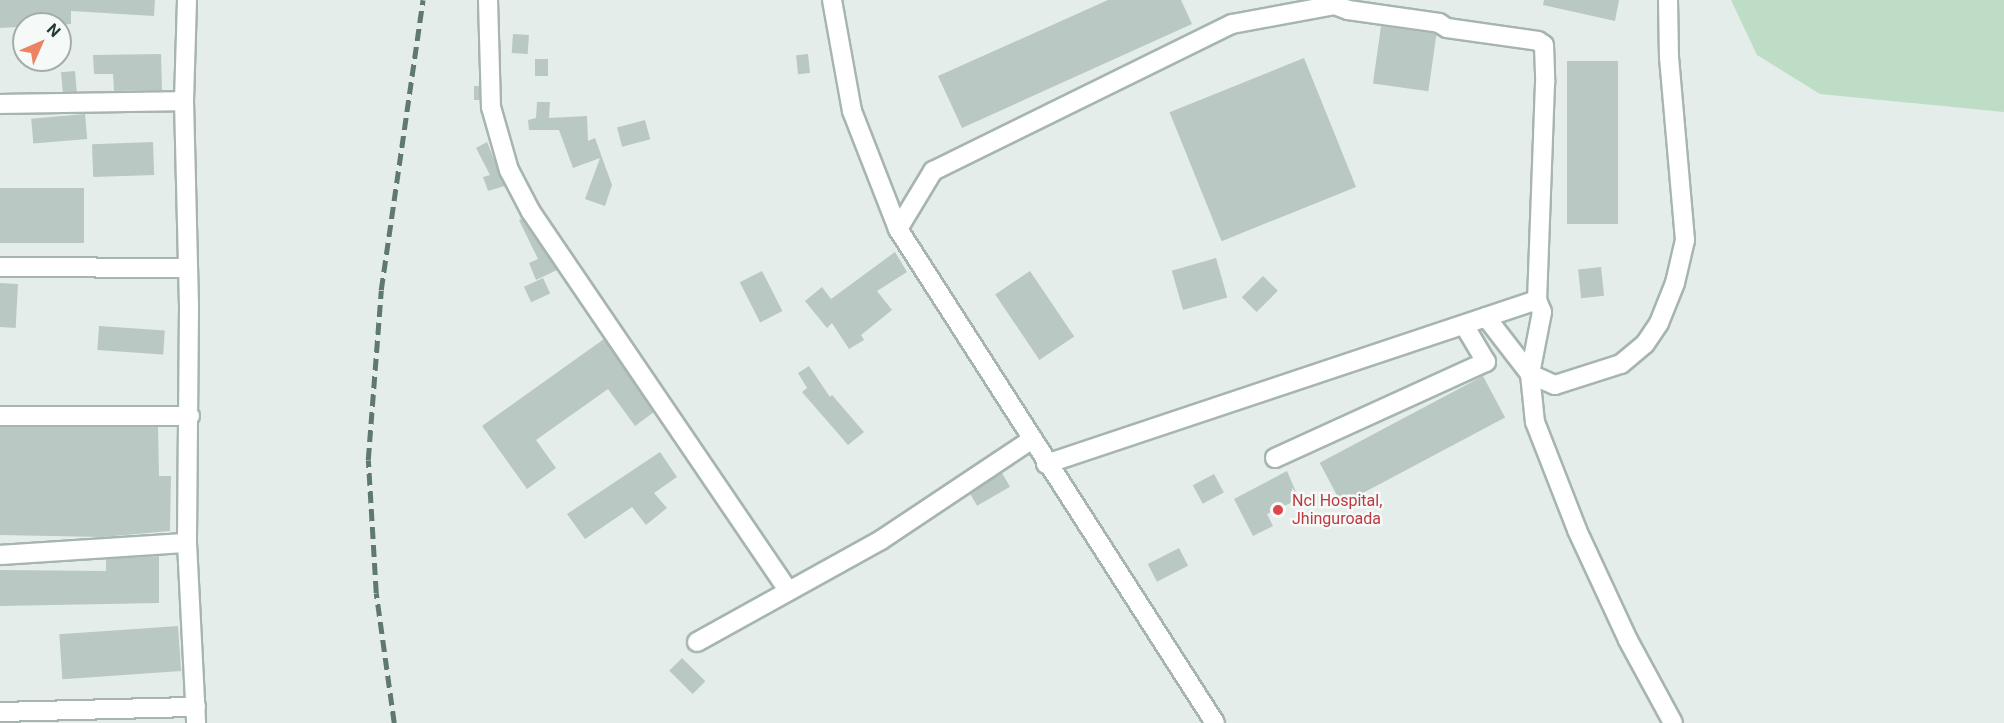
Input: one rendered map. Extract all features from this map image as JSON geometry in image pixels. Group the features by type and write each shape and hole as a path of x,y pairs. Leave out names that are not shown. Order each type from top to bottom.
{"street":[{"path":"0,712 196,715 187,543 190,416 184,101 188,0"},
{"path":"488,0 491,107 515,181 531,212 789,591"},
{"path":"832,0 852,111 898,229 1046,464 1215,723"},
{"path":"1486,317 1530,374 1555,385 1621,364 1645,344 1659,323 1675,283 1685,240 1669,57 1668,0"},
{"path":"898,229 933,171 1232,24 1335,2 1348,10 1439,23 1447,28 1523,37 1544,45 1537,300 1542,312 1530,374 1535,422 1576,530 1628,640 1673,723"},
{"path":"0,104 184,101"},
{"path":"0,267 188,268"},
{"path":"1046,464 1537,300"},
{"path":"1275,458 1486,362 1464,325"},
{"path":"0,416 190,416"},
{"path":"697,642 881,540 1031,440"},
{"path":"0,555 187,543"}],"green space":[{"path":"1731,0 2004,0 2004,112 1820,94 1757,55"}],"building":[{"path":"0,0 155,0 154,16 71,11 12,12 12,27 0,28"},
{"path":"1108,0 1181,0 1192,24 962,128 938,76"},
{"path":"1544,0 1619,0 1615,21 1543,5"},
{"path":"1381,26 1436,34 1428,91 1373,83"},
{"path":"513,34 529,35 528,54 512,53"},
{"path":"161,54 162,90 114,91 113,74 94,74 93,55"},
{"path":"808,54 810,73 798,74 796,55"},
{"path":"1304,58 1356,187 1222,241 1170,112"},
{"path":"535,59 548,59 548,76 535,76"},
{"path":"1567,61 1618,61 1618,224 1567,224"},
{"path":"75,71 77,92 63,93 61,72"},
{"path":"474,86 479,86 480,100 474,100"},
{"path":"537,102 550,102 549,118 587,116 588,141 595,138 612,185 605,206 585,199 600,158 573,168 559,130 529,130 528,120 536,118"},
{"path":"85,114 87,139 33,144 31,119"},
{"path":"645,120 650,139 622,147 617,128"},
{"path":"153,142 154,175 93,177 92,144"},
{"path":"487,142 505,186 488,191 483,177 490,175 476,148"},
{"path":"0,188 84,188 84,243 0,243"},
{"path":"522,219 557,270 536,280 529,263 538,259 519,220"},
{"path":"895,252 907,272 877,291 892,310 861,335 864,340 849,349 832,323 827,328 805,301 822,287 831,299"},
{"path":"1216,258 1227,297 1183,310 1172,271"},
{"path":"1601,267 1604,296 1581,298 1578,269"},
{"path":"762,271 782,311 760,322 740,282"},
{"path":"1030,271 1074,336 1039,360 995,294"},
{"path":"1263,276 1278,291 1257,312 1242,297"},
{"path":"543,278 550,293 531,302 524,287"},
{"path":"0,283 18,284 16,328 0,327"},
{"path":"99,326 165,331 163,355 97,350"},
{"path":"604,339 654,412 635,426 608,389 536,440 556,468 527,489 482,426"},
{"path":"809,366 830,397 832,395 864,432 848,445 802,392 807,388 798,373"},
{"path":"1483,376 1505,417 1342,504 1320,463"},
{"path":"0,427 158,427 159,476 171,476 170,531 103,537 0,535"},
{"path":"660,452 677,477 654,493 667,508 646,525 632,507 585,539 567,514"},
{"path":"1287,471 1299,499 1267,514 1273,526 1253,536 1234,499"},
{"path":"1002,473 1010,487 977,506 969,492"},
{"path":"1214,474 1224,493 1203,504 1193,485"},
{"path":"1179,548 1188,566 1157,582 1148,564"},
{"path":"159,556 159,603 0,606 0,570 106,571 106,559"},
{"path":"178,626 181,671 62,679 59,634"},
{"path":"682,658 705,681 693,694 669,671"}],"railway":[{"path":"394,723 376,593 368,460 381,290 423,0"}],"place":[{"name":"Ncl Hospital, Jhinguroada","path":"1278,510"}]}
